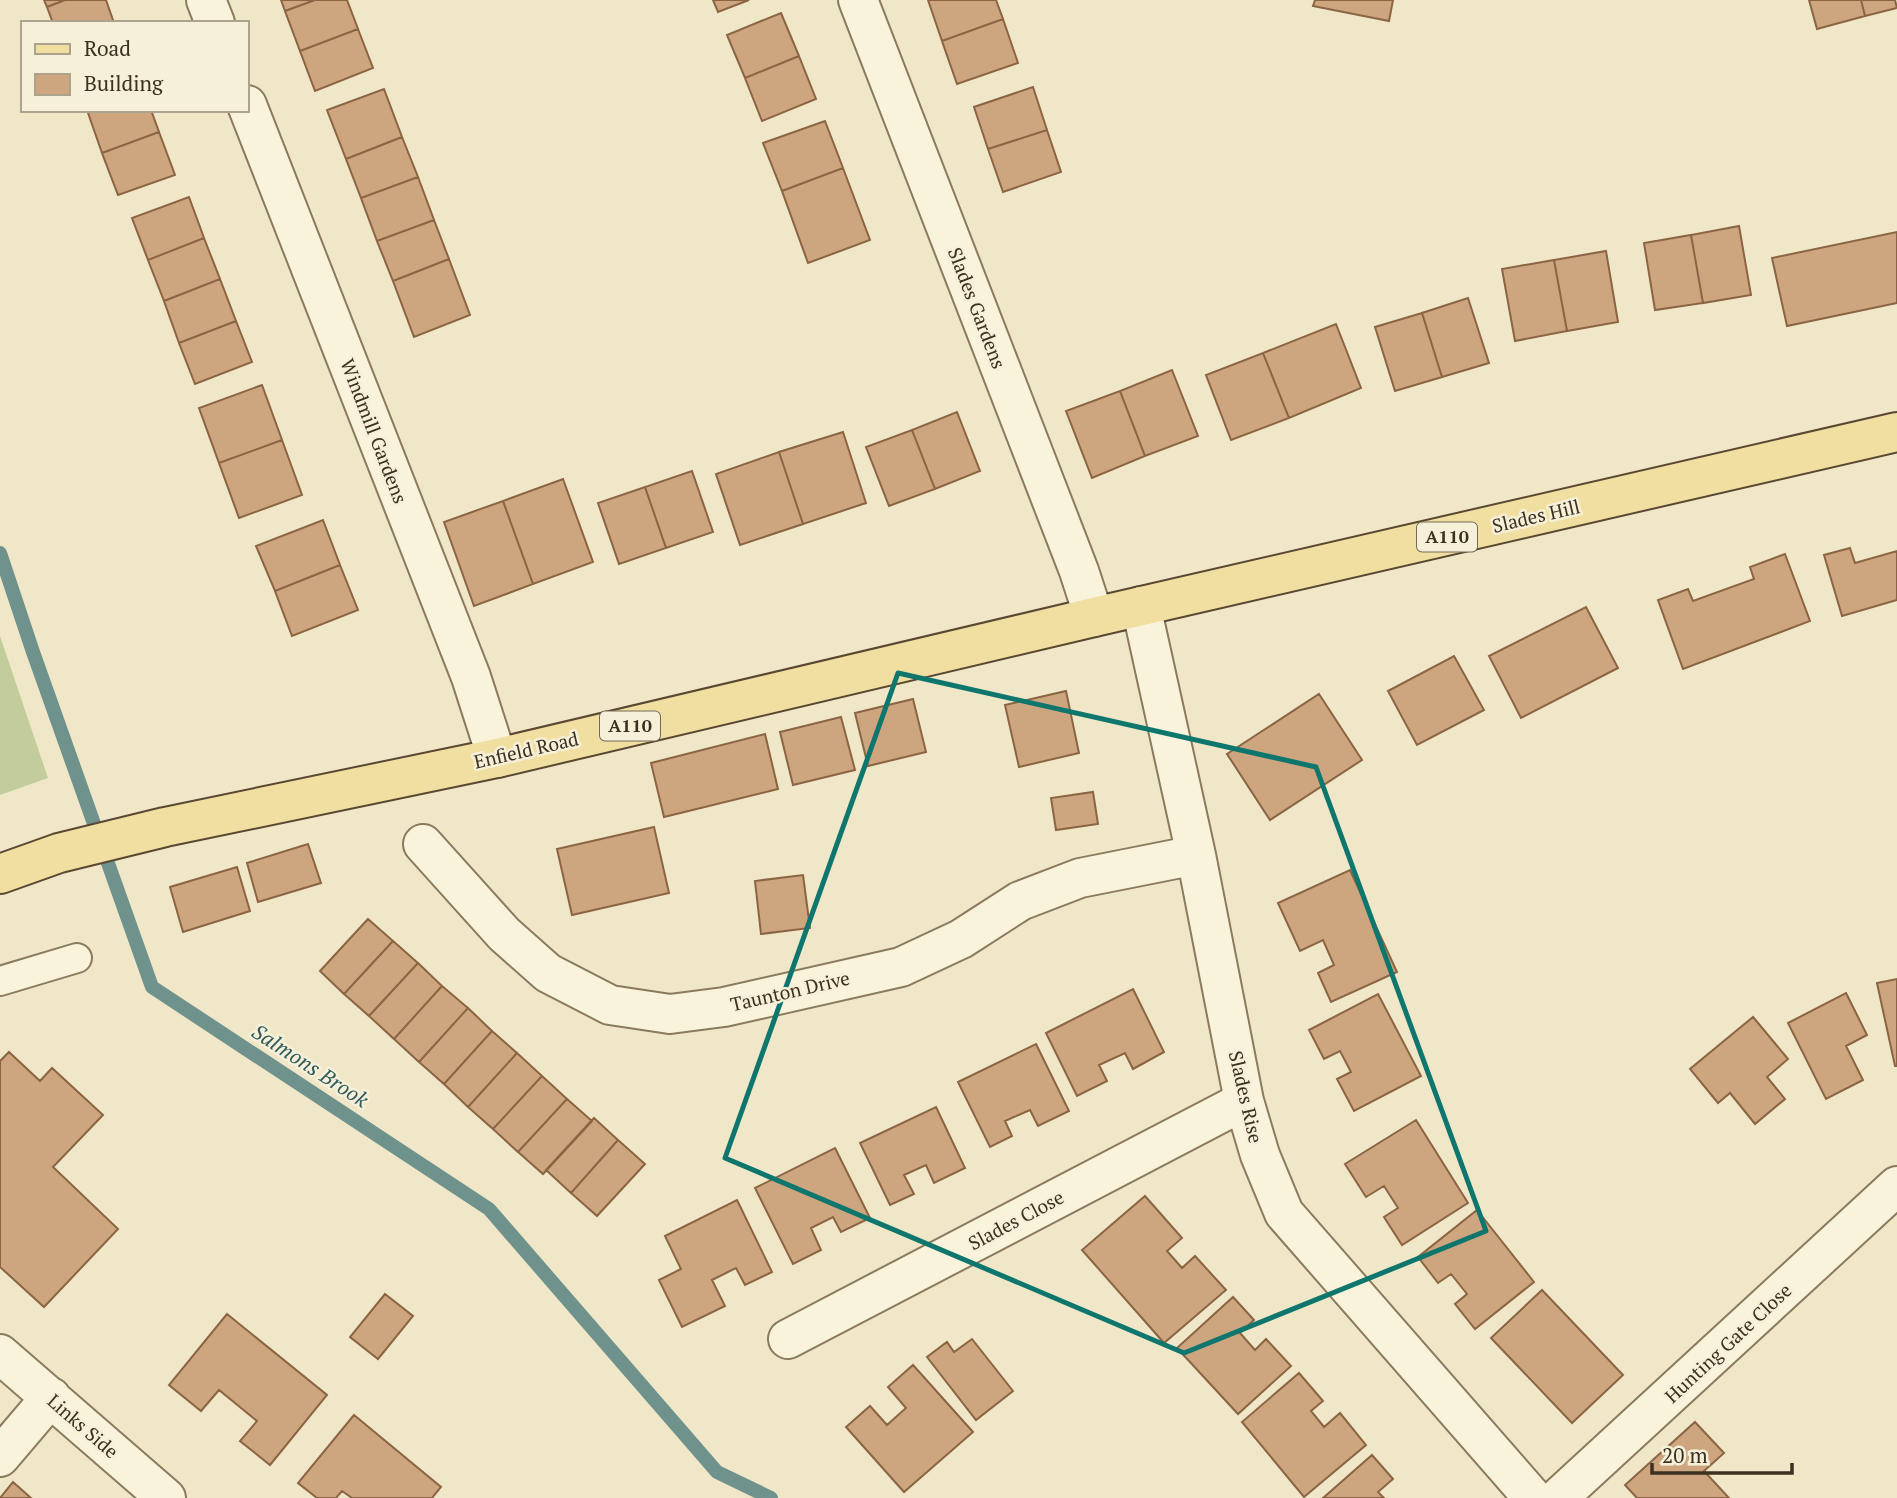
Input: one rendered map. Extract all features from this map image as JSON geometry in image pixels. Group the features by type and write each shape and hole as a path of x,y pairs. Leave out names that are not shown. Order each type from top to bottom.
{"main road":[{"name":"Slades Hill","path":"1094,617 1897,432"},
{"name":"Enfield Road","path":"0,874 59,853 165,827 498,758 1094,617"}],"street":[{"path":"206,0 214,21"},
{"name":"Slades Gardens","path":"858,0 1079,571 1094,617"},
{"name":"Windmill Gardens","path":"248,108 471,677 498,758"},
{"name":"Slades Rise","path":"1141,606 1196,855 1244,1101 1260,1155 1284,1213 1533,1498"},
{"name":"Taunton Drive","path":"423,844 504,934 548,973 610,1004 670,1014 724,1007 901,967 961,939 1020,901 1080,877 1196,855"},
{"name":"Slades Close","path":"788,1339 1244,1101"},
{"name":"Hunting Gate Close","path":"1558,1498 1897,1186"},
{"name":"Links Side","path":"0,1354 166,1498"},
{"path":"0,1457 51,1397"}],"lane":[{"path":"0,982 77,958"}],"highlighted area":[{"path":"898,673 1316,767 1486,1231 1184,1353 725,1158"}],"green space":[{"path":"0,636 48,778 0,795"}],"building":[{"path":"44,0 65,0 47,7"},
{"path":"65,0 106,0 113,21 52,21 47,7"},
{"path":"281,0 315,0 285,11"},
{"path":"315,0 347,0 358,29 300,51 285,11"},
{"path":"713,0 749,0 718,12"},
{"path":"928,0 996,0 1003,19 942,41"},
{"path":"1315,0 1393,0 1389,21 1313,6"},
{"path":"1809,0 1861,0 1865,16 1817,29"},
{"path":"1861,0 1895,0 1897,8 1865,16"},
{"path":"781,13 799,56 745,78 727,35"},
{"path":"1003,19 1018,63 957,84 942,41"},
{"path":"358,29 373,68 315,91 300,51"},
{"path":"799,56 816,99 762,121 745,78"},
{"path":"1033,87 1047,130 988,149 974,107"},
{"path":"384,89 402,137 346,159 327,110"},
{"path":"88,112 152,112 159,132 102,153"},
{"path":"825,121 843,168 782,191 763,143"},
{"path":"1047,130 1061,172 1003,192 988,149"},
{"path":"159,132 175,175 118,195 102,153"},
{"path":"402,137 418,177 361,198 346,159"},
{"path":"843,168 870,240 808,263 782,191"},
{"path":"418,177 434,220 377,241 361,198"},
{"path":"189,197 204,238 148,260 132,218"},
{"path":"434,220 449,259 393,281 377,241"},
{"path":"1739,226 1751,295 1703,303 1691,235"},
{"path":"1897,232 1897,303 1787,326 1772,258"},
{"path":"1691,235 1703,303 1655,310 1644,243"},
{"path":"204,238 220,279 164,301 148,260"},
{"path":"1606,251 1618,322 1567,331 1554,260"},
{"path":"449,259 470,315 414,337 393,281"},
{"path":"1554,260 1567,331 1515,341 1502,269"},
{"path":"220,279 236,321 179,343 164,301"},
{"path":"1468,298 1489,363 1442,377 1422,313"},
{"path":"1422,313 1442,377 1395,391 1375,327"},
{"path":"236,321 252,362 195,384 179,343"},
{"path":"1336,324 1361,388 1289,418 1263,353"},
{"path":"1263,353 1289,418 1231,440 1206,375"},
{"path":"1172,370 1198,436 1145,456 1120,391"},
{"path":"262,385 282,440 219,463 199,408"},
{"path":"1120,391 1145,456 1092,478 1066,411"},
{"path":"957,412 980,471 935,489 912,430"},
{"path":"912,430 935,489 889,506 866,447"},
{"path":"843,432 866,503 803,524 779,452"},
{"path":"282,440 302,495 239,518 219,463"},
{"path":"779,452 803,524 740,545 716,474"},
{"path":"692,471 713,532 666,548 645,487"},
{"path":"563,479 593,562 533,584 503,501"},
{"path":"645,487 666,548 619,564 598,503"},
{"path":"503,501 533,584 474,606 444,522"},
{"path":"323,520 340,565 275,591 256,546"},
{"path":"1850,548 1855,563 1897,551 1897,600 1842,616 1824,555"},
{"path":"1785,554 1810,621 1683,669 1658,600 1688,589 1693,601 1754,579 1750,567"},
{"path":"340,565 358,610 292,636 275,591"},
{"path":"1586,607 1618,668 1521,718 1489,656"},
{"path":"1454,656 1484,710 1417,745 1388,691"},
{"path":"1066,691 1079,753 1019,767 1005,705"},
{"path":"1319,694 1362,760 1270,820 1227,754"},
{"path":"913,699 926,752 868,766 855,713"},
{"path":"841,717 855,770 793,785 780,732"},
{"path":"765,734 778,789 664,817 651,763"},
{"path":"1093,792 1098,824 1056,830 1051,798"},
{"path":"654,827 669,893 572,915 557,849"},
{"path":"308,844 321,883 258,902 247,863"},
{"path":"237,867 250,911 183,932 170,887"},
{"path":"1350,870 1397,972 1331,1002 1318,973 1334,965 1323,940 1300,951 1278,903"},
{"path":"803,875 810,928 761,934 755,881"},
{"path":"368,919 393,941 344,994 320,971"},
{"path":"393,941 418,963 369,1016 344,994"},
{"path":"418,963 442,986 394,1039 369,1016"},
{"path":"1897,979 1897,1066 1895,1066 1877,983"},
{"path":"442,986 468,1008 419,1062 394,1039"},
{"path":"1133,989 1164,1052 1133,1069 1125,1053 1099,1065 1107,1081 1077,1096 1046,1033"},
{"path":"1846,993 1867,1035 1846,1046 1863,1080 1826,1099 1788,1023"},
{"path":"1378,994 1421,1076 1354,1111 1337,1079 1351,1072 1340,1051 1324,1059 1309,1030"},
{"path":"468,1008 492,1031 444,1084 419,1062"},
{"path":"1753,1017 1788,1059 1767,1077 1785,1099 1755,1124 1730,1093 1718,1103 1690,1069"},
{"path":"492,1031 517,1053 468,1107 444,1084"},
{"path":"1036,1044 1069,1111 1038,1126 1030,1110 1005,1121 1012,1136 990,1147 958,1082"},
{"path":"9,1052 40,1081 52,1068 103,1115 53,1167 118,1229 44,1307 0,1267 0,1061"},
{"path":"517,1053 542,1076 493,1129 468,1107"},
{"path":"542,1076 567,1099 518,1152 493,1129"},
{"path":"567,1099 592,1121 543,1174 518,1152"},
{"path":"936,1107 965,1168 934,1183 926,1165 904,1175 914,1194 890,1205 860,1143"},
{"path":"594,1118 618,1140 571,1193 546,1170"},
{"path":"1416,1120 1468,1203 1402,1245 1384,1217 1398,1208 1384,1186 1366,1197 1345,1164"},
{"path":"618,1140 645,1164 597,1216 571,1193"},
{"path":"835,1148 870,1218 841,1232 833,1217 811,1228 821,1250 793,1264 755,1188"},
{"path":"1145,1196 1182,1238 1167,1251 1182,1268 1195,1256 1226,1290 1164,1343 1082,1250"},
{"path":"737,1200 772,1272 745,1285 736,1268 712,1280 725,1306 682,1327 659,1280 681,1269 665,1236"},
{"path":"1477,1210 1534,1282 1475,1329 1455,1304 1467,1294 1451,1274 1438,1283 1418,1257"},
{"path":"1542,1290 1623,1375 1572,1423 1491,1338"},
{"path":"385,1294 413,1316 378,1359 350,1337"},
{"path":"1233,1297 1254,1320 1240,1333 1255,1350 1266,1339 1291,1366 1238,1414 1177,1348"},
{"path":"227,1314 327,1395 270,1465 240,1441 257,1421 219,1390 201,1411 169,1385"},
{"path":"972,1339 1013,1391 976,1420 927,1357 947,1342 954,1352"},
{"path":"913,1365 973,1432 904,1492 846,1427 870,1406 887,1425 906,1408 888,1387"},
{"path":"1299,1373 1323,1401 1311,1411 1324,1427 1340,1413 1366,1445 1304,1497 1242,1422"},
{"path":"354,1415 441,1487 432,1498 352,1498 342,1491 336,1498 317,1498 298,1483"},
{"path":"1695,1422 1724,1453 1704,1471 1729,1498 1637,1498 1625,1485"},
{"path":"1372,1455 1393,1479 1378,1492 1384,1498 1323,1498"},
{"path":"13,1482 31,1498 0,1498"}],"waterway":[{"name":"Salmons Brook","path":"0,553 152,987 489,1209 717,1472 771,1498"}]}
